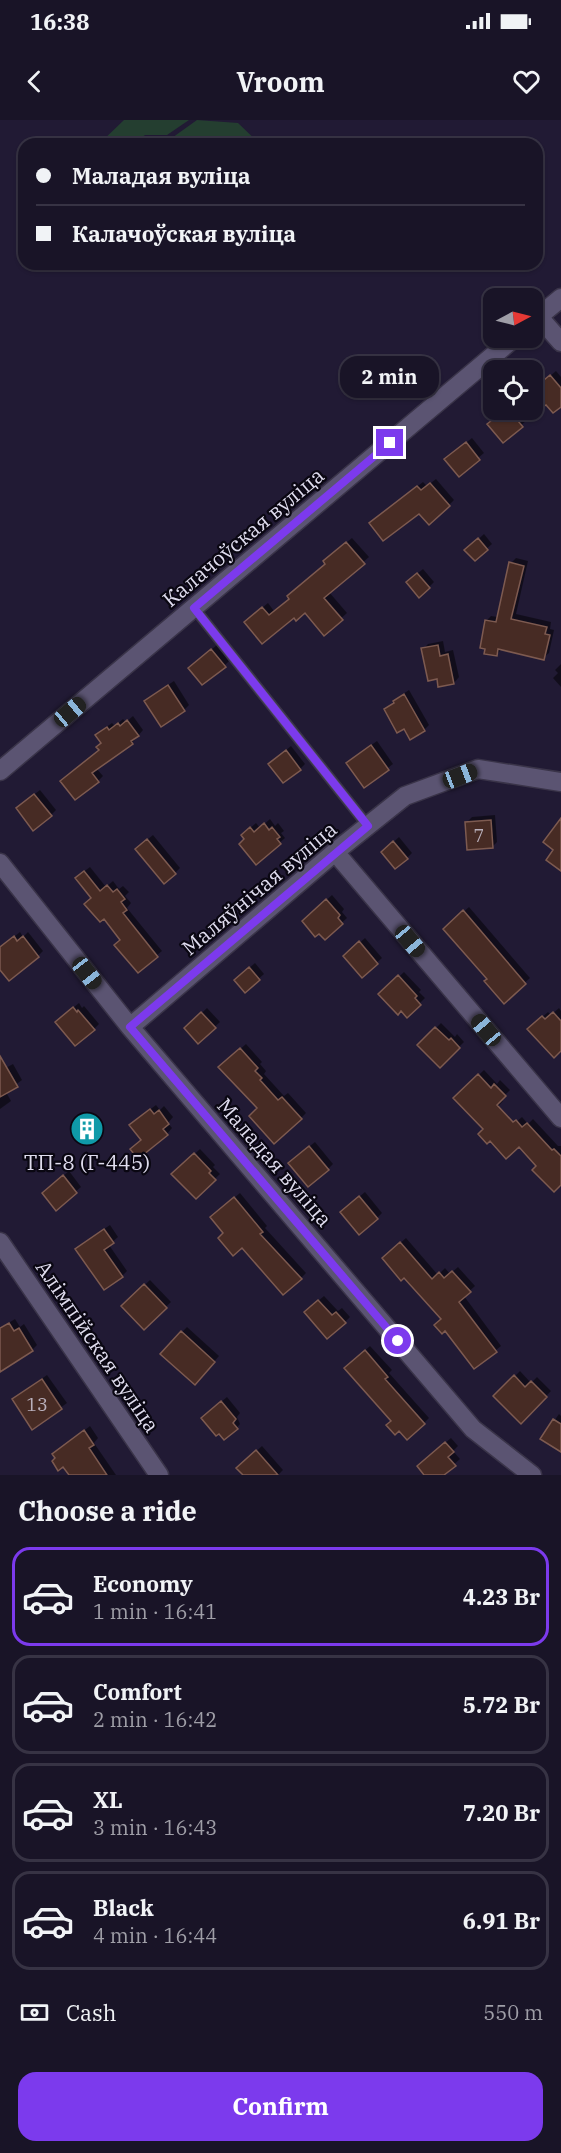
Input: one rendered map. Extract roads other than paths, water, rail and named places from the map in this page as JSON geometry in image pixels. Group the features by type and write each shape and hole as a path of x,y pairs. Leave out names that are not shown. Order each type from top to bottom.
{"street":[{"path":"543,313 561,298"},
{"path":"543,325 561,342"},
{"name":"Калачоўская вуліца","path":"0,771 502,348"},
{"name":"Маляўнічая вуліца","path":"130,1027 335,852 405,796 478,769 561,782"},
{"path":"335,852 561,1118"},
{"name":"Маладая вуліца","path":"0,864 130,1027 472,1429 532,1475"},
{"name":"Алімпійская вуліца","path":"0,1242 159,1475"}],"lane":[{"path":"194,608 368,826"}],"place":[{"name":"ТП-8 (Г-445)","path":"87,1129"}]}
